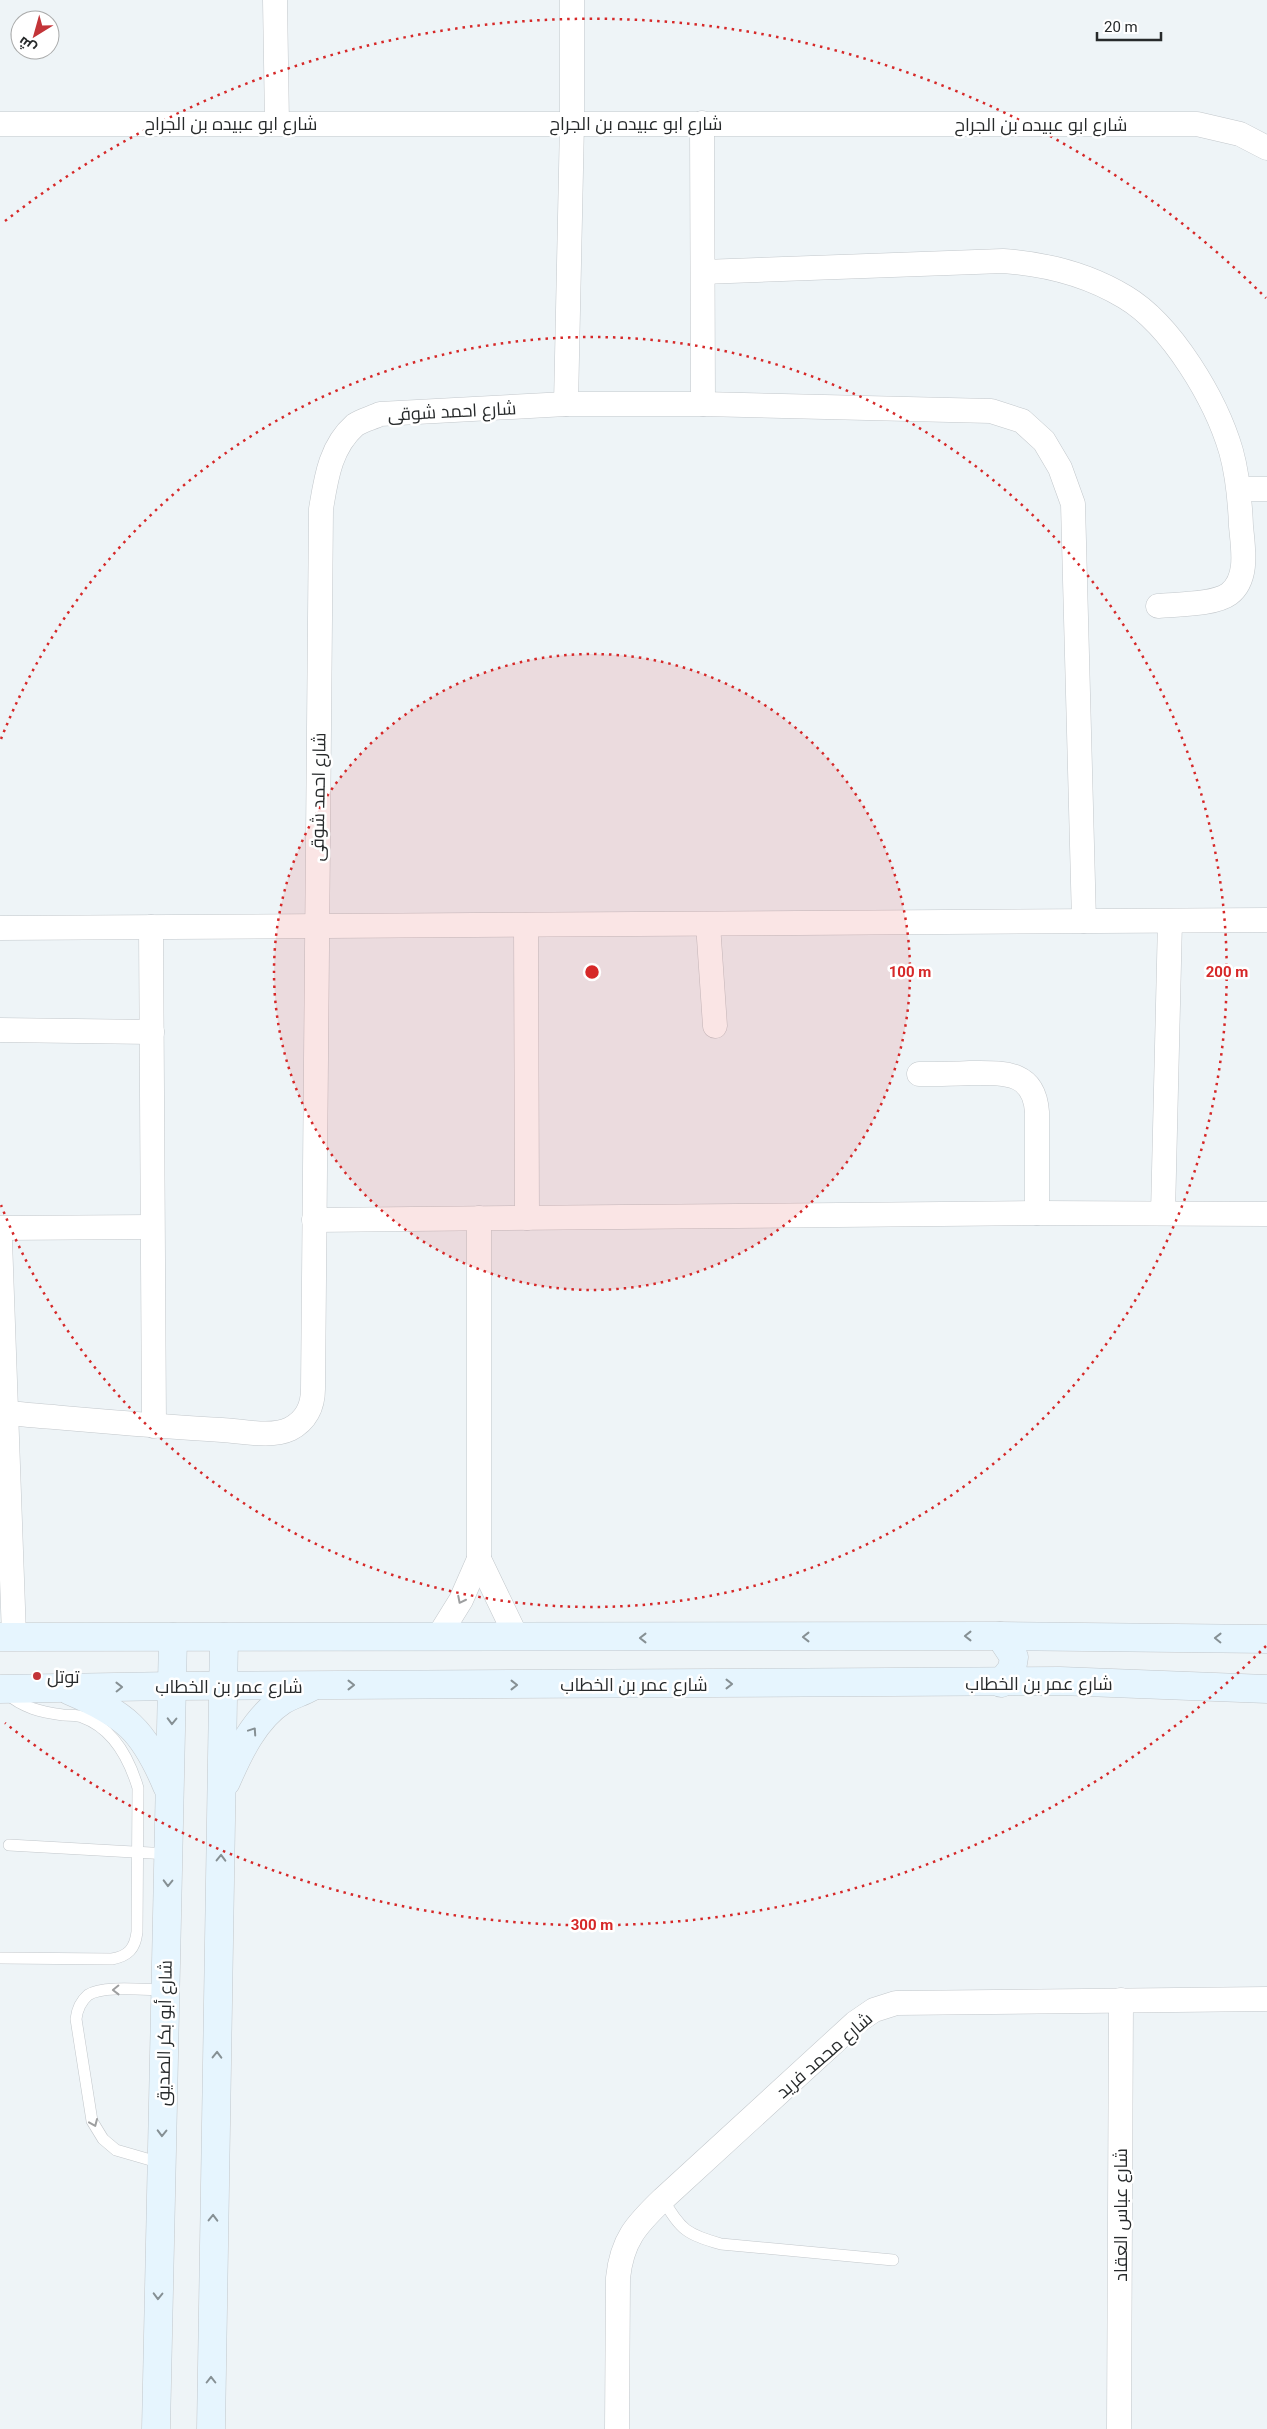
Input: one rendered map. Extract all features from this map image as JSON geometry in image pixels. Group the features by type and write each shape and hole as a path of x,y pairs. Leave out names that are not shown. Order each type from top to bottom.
{"street":[{"path":"275,0 277,123"},
{"path":"566,404 572,123 572,0"},
{"path":"702,123 703,404"},
{"name":"شارع ابو عبيده بن الجراح","path":"0,124 1197,124 1240,134 1267,148"},
{"path":"703,272 1003,261 1031,263 1083,276 1127,298 1167,335 1205,392 1220,419 1231,452 1239,489 1243,568 1236,586 1220,598 1158,606"},
{"name":"شارع احمد شوقى","path":"6,1413 154,1426 279,1432 298,1424 305,1417 313,1399 321,509 328,467 341,442 356,424 380,414 566,404 703,404 991,411 1022,421 1044,441 1060,468 1073,504 1084,921"},
{"path":"1239,489 1267,489"},
{"path":"1163,1213 1170,920"},
{"path":"0,928 1267,920"},
{"path":"708,924 715,1026"},
{"path":"526,925 527,1218"},
{"path":"151,927 154,1426"},
{"path":"0,1030 152,1032"},
{"path":"919,1074 1005,1073 1022,1080 1029,1086 1037,1103 1037,1213"},
{"path":"314,1220 1037,1213 1267,1214"},
{"path":"438,1637 461,1600 479,1559 479,1218"},
{"path":"0,1228 152,1227"},
{"path":"0,1240 6,1413 7,1636 224,1638 1000,1636 1059,1638 1267,1638"},
{"path":"479,1559 517,1638"},
{"path":"1000,1636 1014,1658 1012,1669 1001,1683"},
{"name":"شارع أبو بكر الصديق","path":"156,2429 173,1637"},
{"path":"211,2429 224,1638"},
{"path":"1059,1638 1050,1648 1046,1660 1060,1681"},
{"name":"شارع عمر بن الخطاب","path":"0,1689 172,1686 1001,1683 1060,1681 1267,1689"},
{"path":"223,1790 236,1758 255,1726 283,1701 316,1685"},
{"path":"61,1688 104,1706 135,1729 154,1754 170,1793"},
{"name":"شارع محمد فريد","path":"617,2429 618,2278 620,2256 629,2236 642,2218 856,2023 874,2010 896,2003 1267,1999"},
{"name":"شارع عباس العقاد","path":"1119,2429 1121,2000"}],"lane":[{"path":"0,1689 13,1699 36,1711 82,1717 102,1729 119,1745 132,1765 138,1788 137,1932 136,1942 131,1951 122,1957 112,1959 0,1958"},
{"path":"9,1845 168,1854"},
{"path":"161,2163 116,2150 103,2139 92,2120 76,2019 77,2010 87,1996 100,1990 165,1990"},
{"path":"663,2199 676,2222 696,2238 721,2244 893,2260"}],"place":[{"name":"توتل","path":"37,1676"}]}
